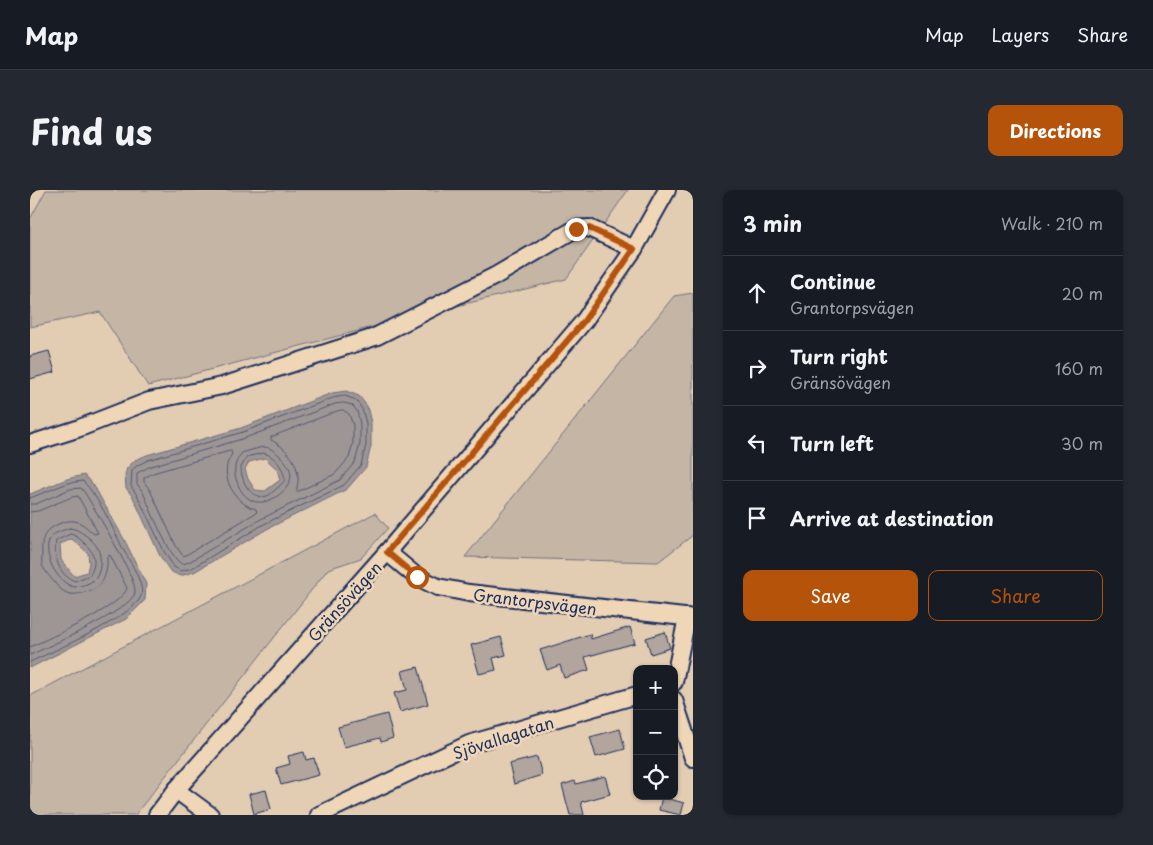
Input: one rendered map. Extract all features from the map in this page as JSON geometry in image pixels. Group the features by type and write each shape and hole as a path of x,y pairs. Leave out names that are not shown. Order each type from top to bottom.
{"street":[{"name":"Gränsövägen","path":"157,815 176,790 387,552 584,321 634,249 667,190"},
{"path":"30,444 77,429 149,401 222,386 375,337 495,276 576,229 589,228 634,249"},
{"name":"Grantorpsvägen","path":"387,552 417,577 438,587 488,595 690,618"},
{"path":"678,666 690,618"},
{"name":"Sjövallagatan","path":"319,815 469,744 633,696"},
{"path":"677,710 693,758"},
{"path":"176,790 210,815"}],"shaded area":[{"path":"46,190 628,190 566,279 380,325 148,386 100,312 30,327 30,219"},
{"path":"693,293 693,535 658,562 465,557 674,296"},
{"path":"375,513 388,528 361,558 328,569 135,815 30,815 30,696"}],"water":[{"path":"346,391 359,396 367,406 371,423 371,446 366,467 347,489 267,529 194,572 180,576 170,571 160,556 133,497 126,488 125,475 127,468 135,460 147,455 241,428 332,393","holes":["265,458 277,469 280,480 265,491 255,490 248,479 245,469 249,462"]},
{"path":"84,475 94,486 124,539 146,584 145,600 126,619 30,668 30,494 67,479","holes":["72,539 88,553 89,563 87,572 74,576 61,560 60,544"]}],"building":[{"path":"49,351 55,372 30,379 30,356"},
{"path":"630,627 635,643 585,657 589,670 564,678 560,665 547,670 540,650 590,634 591,639"},
{"path":"665,632 670,648 651,654 646,638"},
{"path":"501,637 506,655 493,658 496,670 479,674 471,645"},
{"path":"418,667 428,704 400,712 394,693 407,690 402,671"},
{"path":"387,714 393,738 381,742 380,738 344,747 338,727"},
{"path":"620,729 625,749 596,757 590,737"},
{"path":"304,752 306,760 314,758 319,775 281,785 276,768 290,764 288,756"},
{"path":"537,757 542,775 514,784 509,764"},
{"path":"605,776 610,794 581,802 584,815 570,815 562,785 575,781 576,784"},
{"path":"266,790 271,809 254,814 249,794"},
{"path":"661,800 673,800 684,803 681,815 659,810"}],"route":[{"path":"417,577 387,552 584,321 634,249 589,228 576,229"}]}
